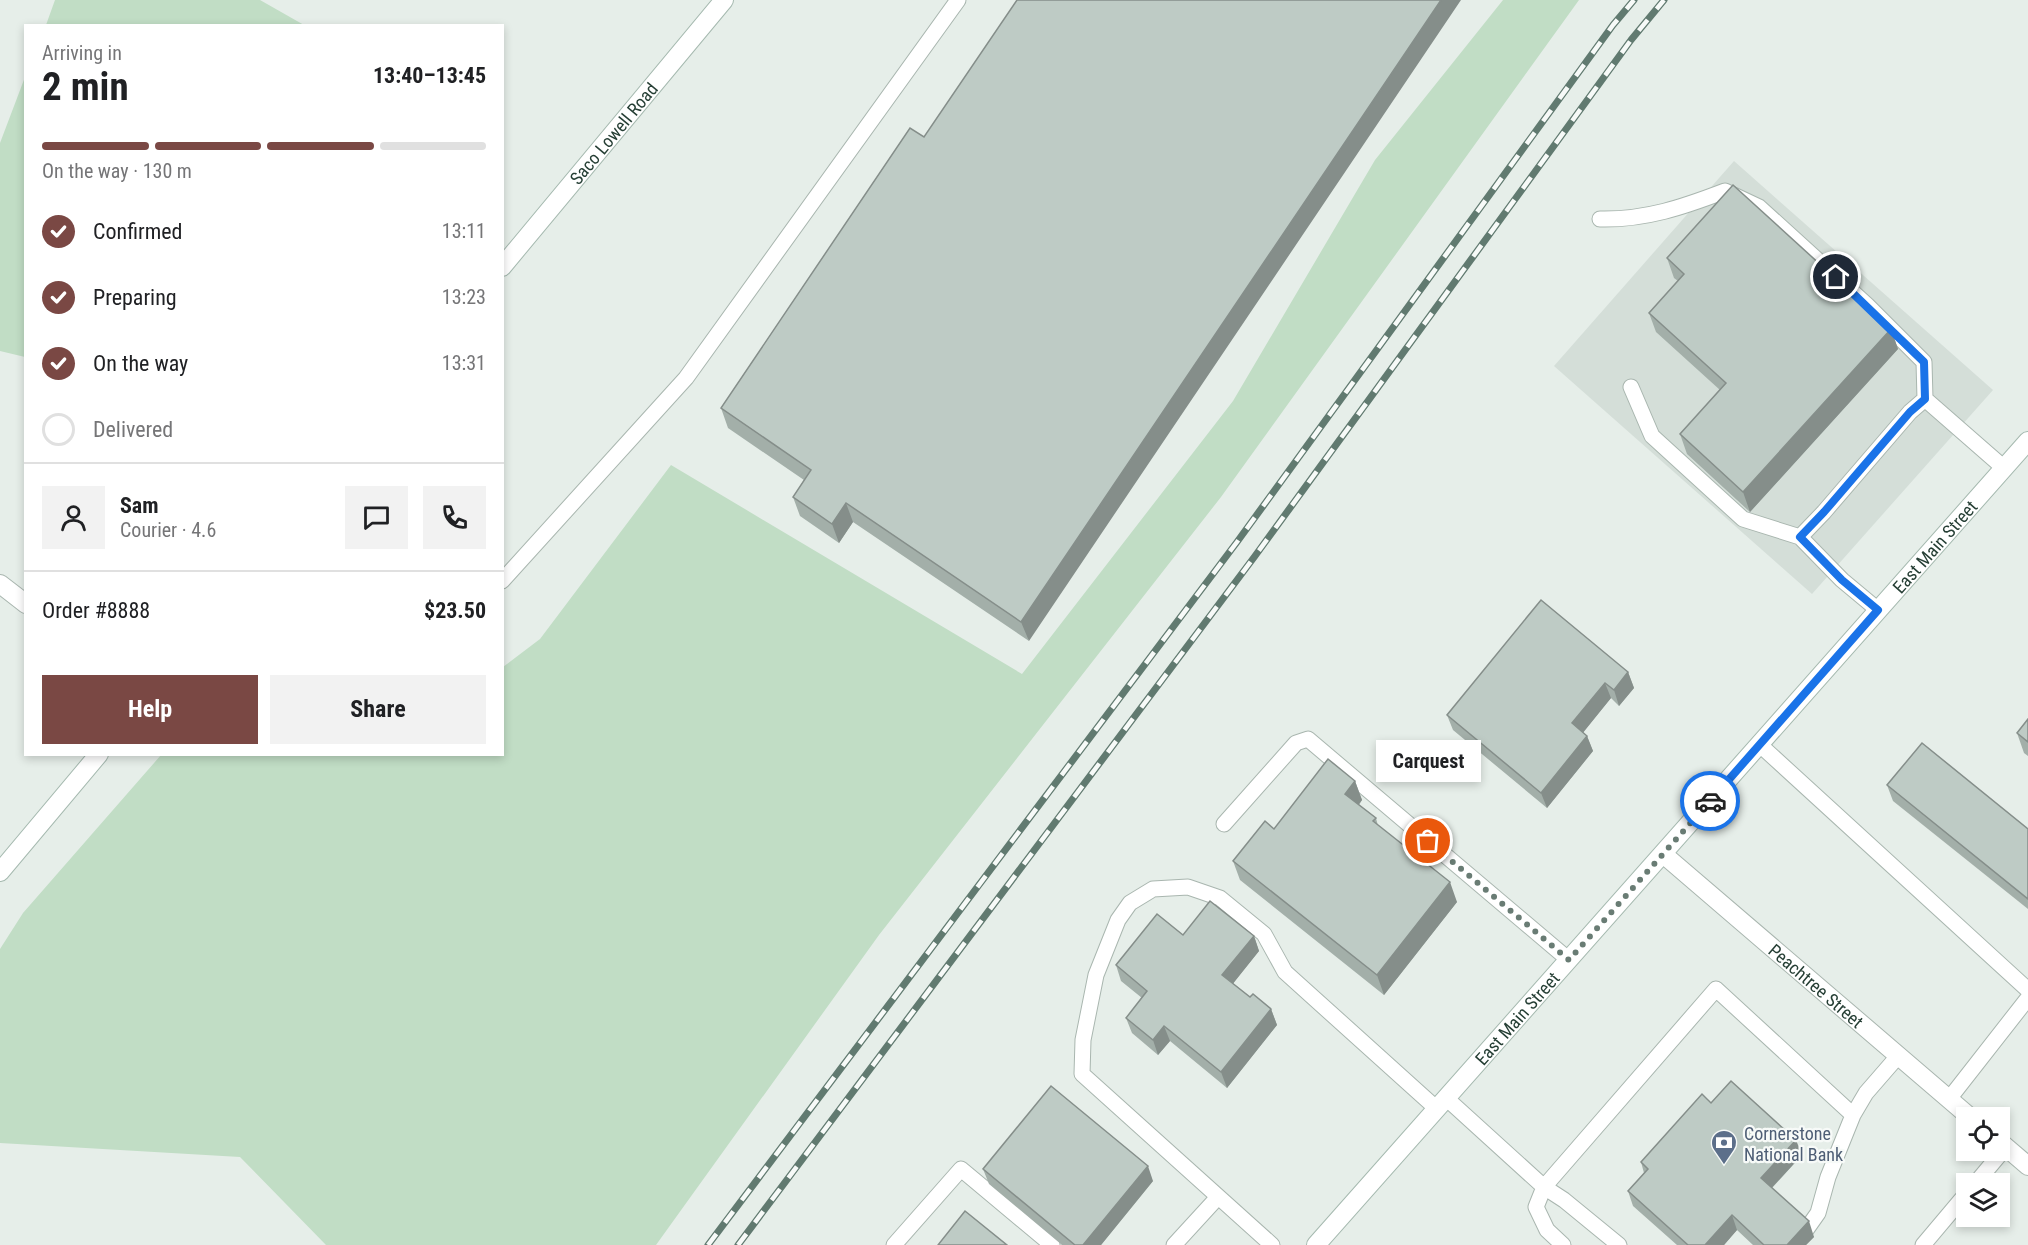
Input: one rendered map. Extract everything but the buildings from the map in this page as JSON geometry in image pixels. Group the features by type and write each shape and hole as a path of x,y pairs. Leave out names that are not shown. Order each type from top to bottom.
{"main road":[{"name":"Saco Lowell Road","path":"504,265 724,0"},
{"name":"East Main Street","path":"1316,1245 2028,441"},
{"path":"0,584 24,602"},
{"path":"0,872 97,756"},
{"name":"Peachtree Street","path":"1663,854 1958,1107"},
{"path":"2010,1151 2028,1166"}],"lane":[{"path":"504,580 686,378 958,0"},
{"path":"1600,219 1626,220 1674,210 1725,191 1759,207 1867,305 1924,362 1925,399 2004,468"},
{"path":"1631,387 1652,436 1743,519 1800,537 1842,580 1878,610"},
{"path":"1800,537 1910,412 1925,399"},
{"path":"1224,824 1296,743 1308,739 1569,960"},
{"path":"1759,744 2028,990"},
{"path":"1272,1245 1082,1074 1083,1040 1088,1010 1105,949 1118,920 1130,903 1153,889 1188,886 1220,898 1264,934 1285,972 1544,1187 1564,1200 1619,1245"},
{"path":"1563,1245 1547,1230 1536,1207 1544,1187 1716,989 1853,1115"},
{"path":"1949,1099 2028,998"},
{"path":"1806,1230 1818,1213 1828,1177 1853,1115 1866,1093 1899,1055"},
{"path":"894,1245 961,1169 1052,1245"},
{"path":"1174,1245 1218,1197"},
{"path":"1923,1245 1956,1206"}],"shaded area":[{"path":"1734,161 1993,390 1812,594 1554,366"}],"green space":[{"path":"55,0 260,0 302,24 46,24"},
{"path":"1503,0 1579,0 1221,497 879,935 656,1245 326,1245 240,1157 0,1143 0,949 23,913 160,756 504,756 504,666 540,639 671,465 1022,674 1233,401 1375,160"},
{"path":"24,80 24,357 0,351 0,143"}],"railway":[{"path":"708,1245 1237,542 1613,25 1634,0"},
{"path":"738,1245 1255,556 1631,40 1664,0"}],"way so far":[{"path":"1428,841 1569,960 1710,801"}],"place":[{"name":"Carquest","path":"1428,841"},
{"name":"Cornerstone National Bank","path":"1724,1166"}],"route":[{"path":"1710,801 1878,610 1842,580 1800,537 1910,412 1925,399 1924,362 1836,277"}]}
